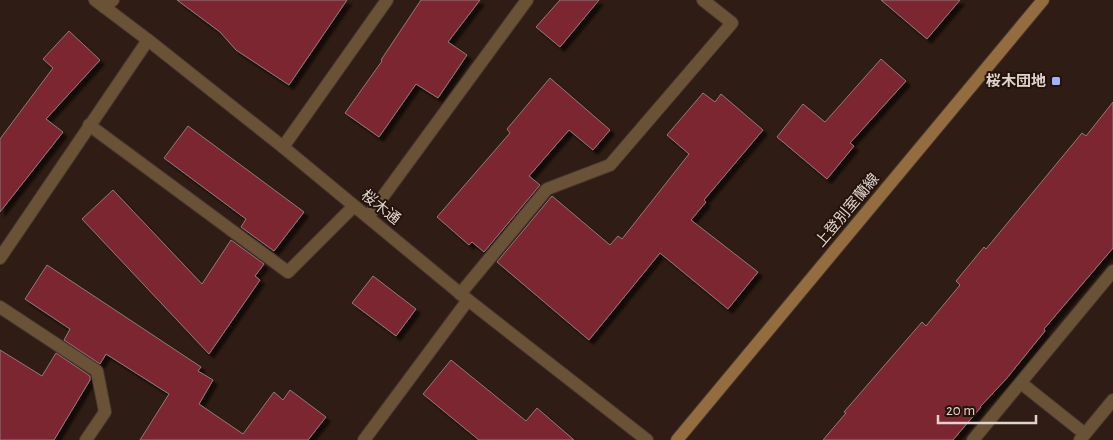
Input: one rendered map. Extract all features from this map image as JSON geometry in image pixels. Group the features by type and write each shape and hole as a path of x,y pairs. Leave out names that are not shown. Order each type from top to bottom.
{"main road":[{"name":"上登別室蘭線","path":"677,440 1043,0"}],"street":[{"path":"283,147 387,0"},
{"path":"368,217 526,0"},
{"path":"364,440 464,297 547,189 610,165 732,23 702,0"},
{"name":"桜木通","path":"104,2 148,40 283,147 464,297 647,440"},
{"path":"0,258 148,40"},
{"path":"89,125 288,272 354,206"},
{"path":"973,440 1113,272"},
{"path":"0,307 97,371 105,412 86,440"},
{"path":"1021,383 1083,437 1113,400"}],"building":[{"path":"177,0 347,0 289,85 236,50 220,32"},
{"path":"421,0 480,0 448,42 467,55 438,98 416,84 379,137 345,113 382,61"},
{"path":"560,0 599,0 560,47 536,27"},
{"path":"881,0 960,0 927,39"},
{"path":"69,31 100,60 46,119 63,132 0,212 0,139 53,68 43,59"},
{"path":"881,59 906,81 850,143 854,146 827,179 777,137 803,104 825,122"},
{"path":"550,78 610,130 593,150 569,130 529,176 540,185 484,252 472,242 469,245 437,217 510,133 507,129"},
{"path":"703,93 715,102 721,94 763,130 704,200 706,202 691,220 758,272 728,309 660,253 589,340 497,262 552,196 610,245 618,236 622,239 689,154 667,135"},
{"path":"1113,102 1113,248 1044,329 1045,331 1007,378 953,440 823,440 846,413 844,412 922,322 926,326 960,285 956,281 984,247 986,249 1082,133 1086,136"},
{"path":"188,126 304,212 274,251 241,227 246,219 164,158"},
{"path":"113,190 202,284 231,240 264,264 255,276 260,280 209,354 82,219"},
{"path":"47,265 201,367 198,371 213,380 199,404 243,434 274,392 283,400 290,390 326,417 308,440 140,440 169,394 106,354 100,364 64,340 70,329 25,299"},
{"path":"373,276 416,309 396,336 352,303"},
{"path":"0,350 42,376 56,353 90,376 90,380 54,440 0,440"},
{"path":"451,360 526,421 537,408 574,440 479,440 423,394"}],"place":[{"name":"桜木団地","path":"1056,81"}]}
